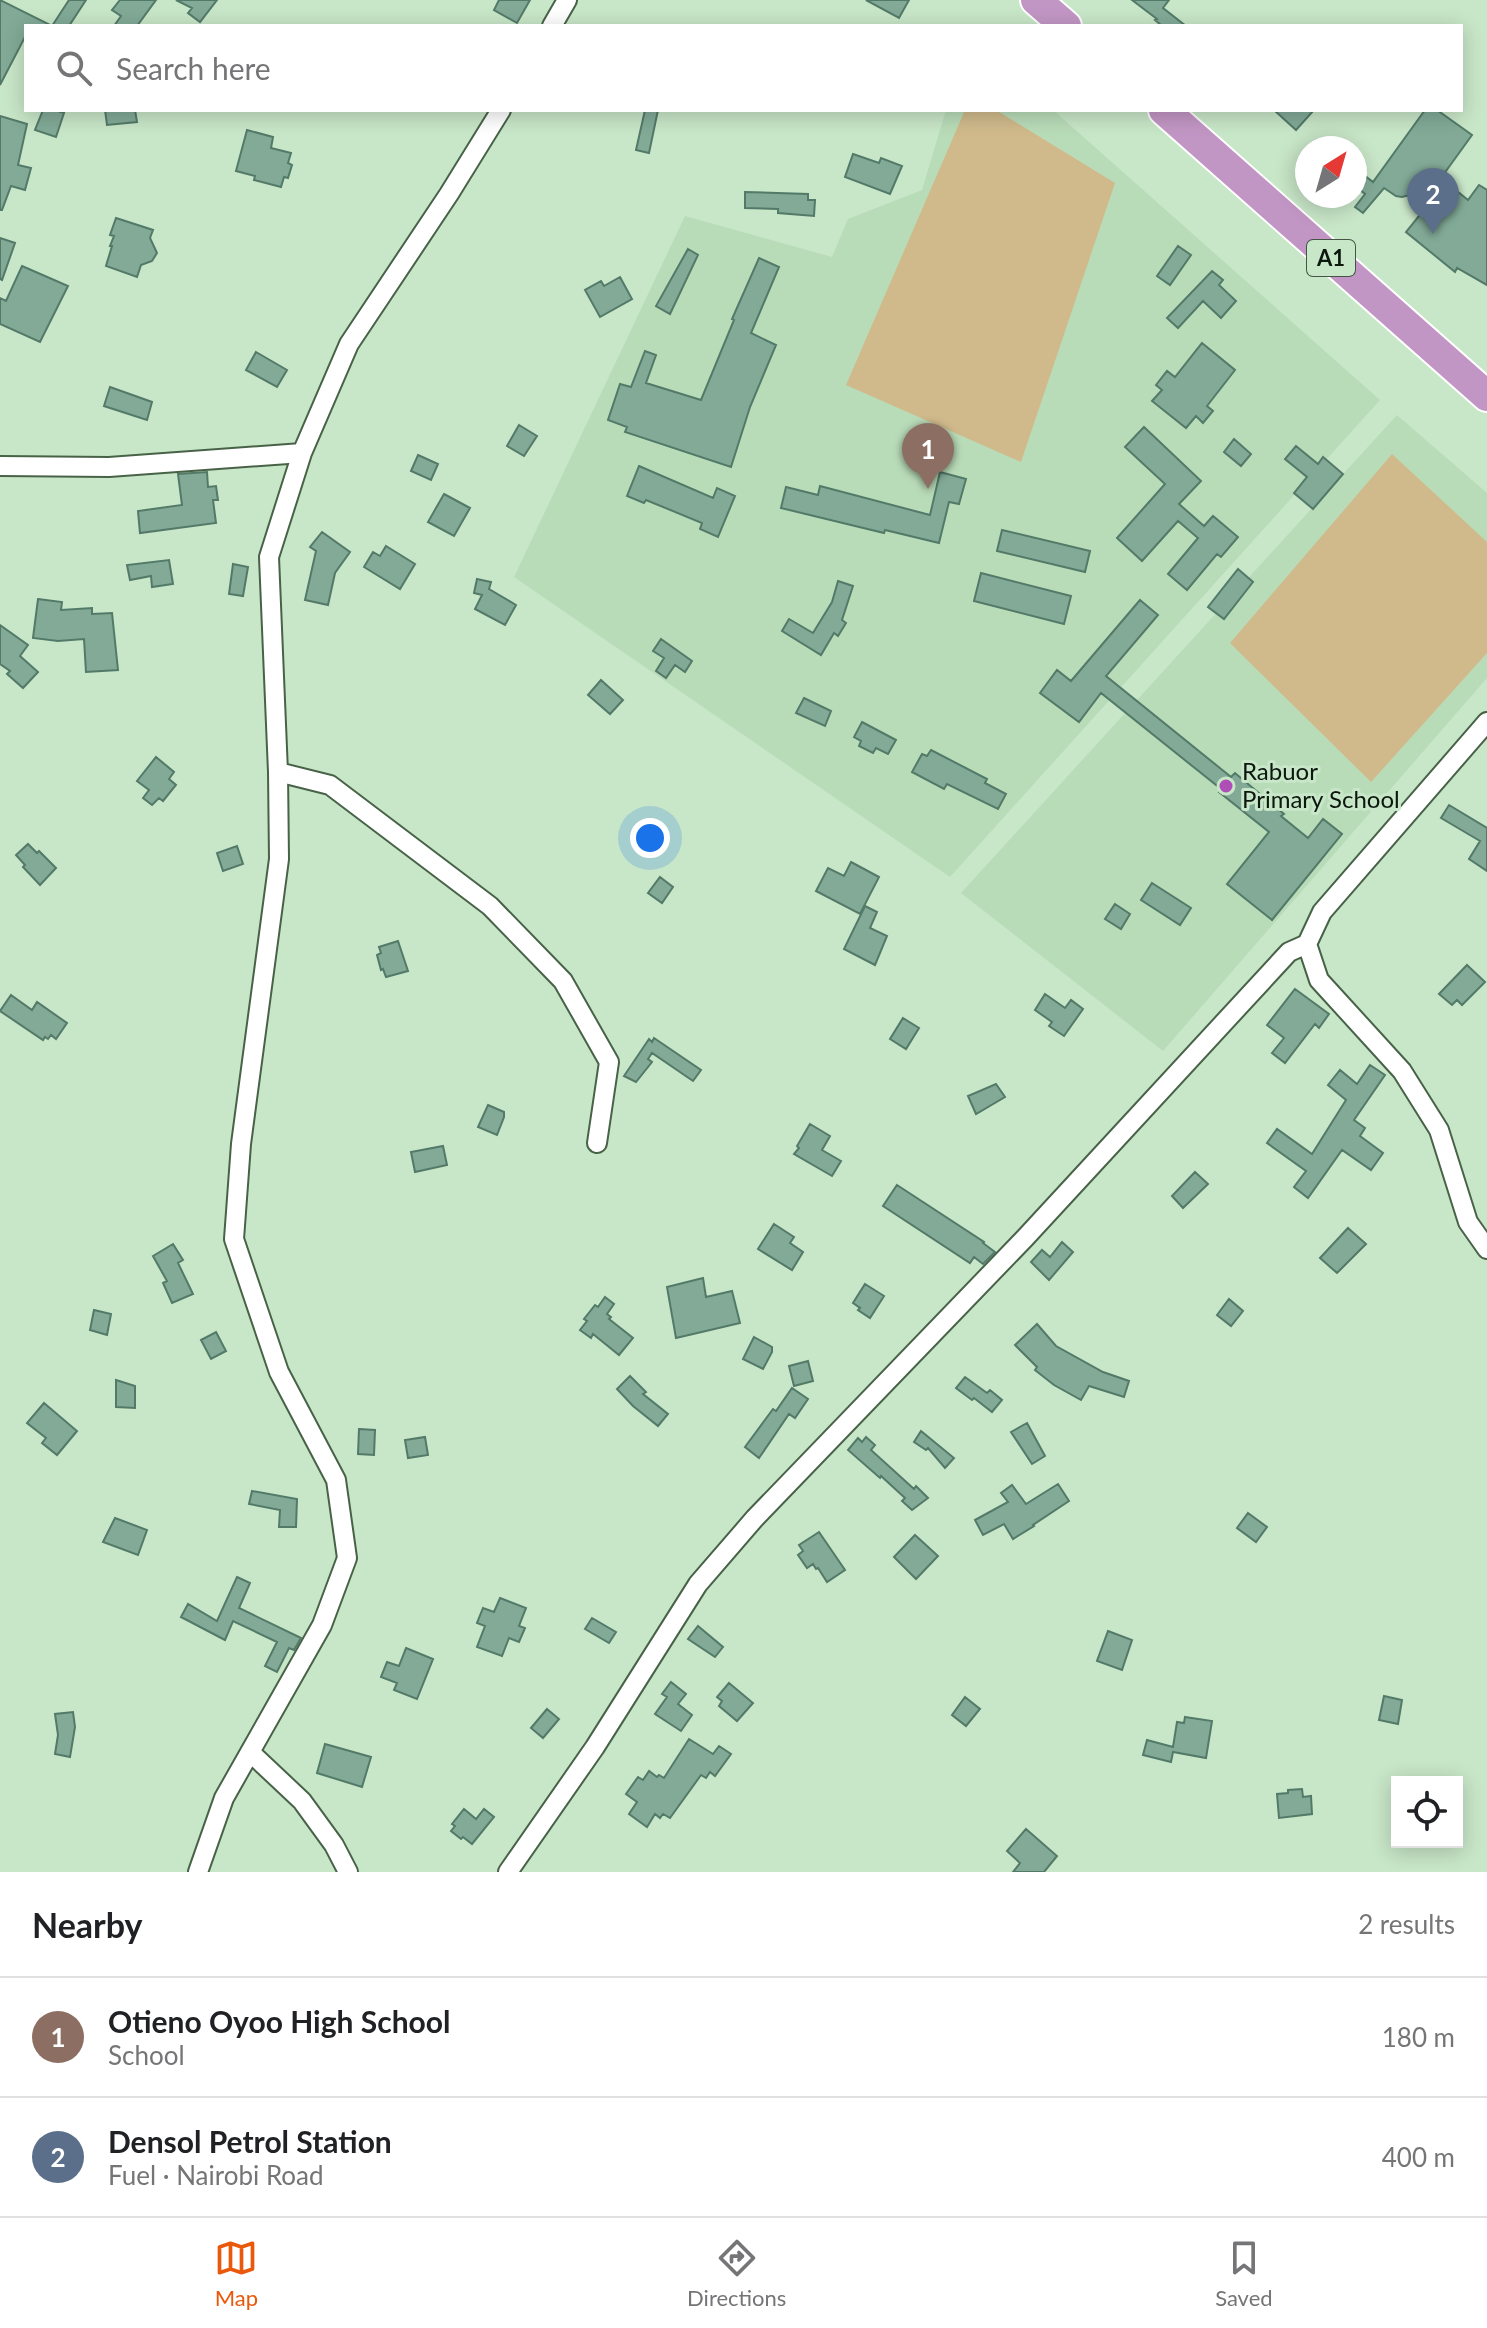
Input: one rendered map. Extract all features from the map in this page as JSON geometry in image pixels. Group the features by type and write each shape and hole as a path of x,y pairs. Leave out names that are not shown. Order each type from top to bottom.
{"highway":[{"path":"1036,0 1064,24"},
{"name":"A1","path":"1166,112 1487,396"}],"street":[{"path":"553,24 567,0"},
{"path":"198,1872 224,1798 322,1625 347,1558 336,1480 279,1372 234,1239 241,1144 279,859 269,557 302,453 349,344 500,112"},
{"path":"0,466 109,467 302,453"},
{"path":"508,1872 595,1747 698,1584 755,1518 1025,1238 1289,952 1307,944 1322,912 1487,722"},
{"path":"278,772 330,785 490,906 563,981 609,1062 597,1143"},
{"path":"1307,944 1319,980 1402,1071 1439,1130 1468,1222 1487,1249"},
{"path":"250,1752 302,1801 334,1845 348,1872"}],"shaded area":[{"path":"945,112 1055,112 1380,400 950,877 514,577 685,216 832,257 848,219 922,190"},
{"path":"964,112 999,112 1115,183 1021,462 846,385"},
{"name":"Rabuor Primary School","path":"1397,415 1487,493 1487,678 1163,1051 961,893"},
{"path":"1392,454 1487,542 1487,653 1371,782 1230,643"}],"building":[{"path":"0,0 48,24 24,24 24,39 0,85"},
{"path":"69,0 86,0 70,24 53,24"},
{"path":"120,0 156,0 138,24 115,24 121,16 112,10"},
{"path":"176,0 217,0 200,22 188,13 192,8"},
{"path":"499,0 530,0 517,23 494,10"},
{"path":"866,0 909,0 899,18"},
{"path":"1132,0 1169,0 1163,8 1183,24 1160,24"},
{"path":"42,112 64,113 56,137 35,130"},
{"path":"105,112 135,112 137,122 107,125"},
{"path":"645,112 658,112 649,153 636,150"},
{"path":"1276,112 1312,112 1296,130"},
{"path":"1424,112 1440,112 1472,135 1441,178 1468,200 1479,185 1487,190 1487,285 1457,268 1455,272 1406,232 1431,201 1410,195 1396,196 1384,188 1363,213 1356,208 1367,208 1367,177 1373,182"},
{"path":"0,116 27,124 18,165 31,168 25,190 11,186 2,210 0,210"},
{"path":"247,130 273,137 271,148 291,153 288,163 292,165 281,187 254,180 255,176 236,171"},
{"path":"853,154 879,163 881,158 902,166 890,194 845,177"},
{"path":"745,192 808,194 808,200 815,200 814,216 778,213 778,209 745,208"},
{"path":"116,218 153,230 150,238 157,253 152,261 141,265 137,277 106,266 114,236 110,235"},
{"path":"0,238 15,243 2,280 0,279"},
{"path":"1178,246 1191,255 1170,285 1157,276"},
{"path":"688,249 698,255 670,314 656,306"},
{"path":"759,258 779,267 751,333 776,345 750,407 731,467 625,432 627,427 608,420 620,384 631,387 645,351 656,355 646,383 701,400"},
{"path":"22,266 68,286 40,342 0,324 0,298 6,301"},
{"path":"1212,271 1223,280 1219,285 1236,301 1221,318 1203,301 1178,328 1167,318"},
{"path":"620,277 632,299 600,317 585,290 601,281 604,286"},
{"path":"1202,343 1235,370 1207,406 1213,411 1203,423 1196,416 1186,428 1152,401 1162,390 1156,385 1167,371 1175,377"},
{"path":"256,352 287,370 277,387 246,370"},
{"path":"110,387 152,402 147,420 104,406"},
{"path":"519,425 537,436 524,456 507,446"},
{"path":"1144,427 1201,481 1179,504 1204,526 1213,516 1238,537 1221,557 1217,554 1187,590 1168,574 1198,538 1178,521 1142,561 1117,538 1165,484 1125,447"},
{"path":"1234,439 1251,454 1241,466 1224,452"},
{"path":"1296,446 1318,464 1323,457 1343,474 1313,509 1294,493 1307,477 1285,459"},
{"path":"418,455 438,464 431,480 411,471"},
{"path":"639,466 713,498 717,488 735,496 718,537 700,529 702,523 646,500 644,503 627,496"},
{"path":"207,472 208,487 216,486 218,500 213,500 216,523 140,533 138,511 182,505 178,474"},
{"path":"940,472 966,479 959,504 949,502 939,543 781,508 786,487 818,495 820,486 930,515"},
{"path":"444,494 470,508 454,536 428,522"},
{"path":"1002,530 1090,551 1085,572 997,551"},
{"path":"322,532 350,552 335,573 328,605 305,600 316,551 310,547"},
{"path":"386,546 415,564 400,589 364,567 373,552 380,556"},
{"path":"169,560 173,584 152,587 151,576 130,580 127,565"},
{"path":"233,564 248,567 243,596 229,594"},
{"path":"1238,569 1253,582 1224,619 1208,607"},
{"path":"981,573 1071,596 1064,624 974,601"},
{"path":"477,579 491,582 489,589 516,605 505,625 475,609 482,595 474,593"},
{"path":"838,581 853,586 842,620 846,623 838,636 834,633 821,655 782,631 789,619 813,633 832,602"},
{"path":"38,599 62,602 61,610 92,608 92,614 112,613 118,670 86,672 84,639 58,641 33,638"},
{"path":"1140,600 1158,615 1106,676 1231,777 1235,773 1308,838 1323,819 1342,834 1272,920 1227,884 1269,832 1219,792 1221,789 1101,693 1079,722 1040,693 1057,670 1071,681"},
{"path":"0,625 28,645 20,656 38,672 23,688 0,664"},
{"path":"661,639 692,661 685,672 675,665 666,678 656,671 664,658 653,651"},
{"path":"601,680 623,700 610,714 588,695"},
{"path":"804,698 831,711 825,726 796,713"},
{"path":"862,722 896,740 888,754 876,748 873,753 859,746 861,741 854,737"},
{"path":"931,750 987,779 985,783 1006,794 998,809 947,784 944,789 912,772 922,754 927,756"},
{"path":"156,757 174,772 169,779 176,785 163,801 159,798 152,805 143,798 149,790 137,781"},
{"path":"1449,805 1487,828 1487,871 1469,859 1480,841 1441,818"},
{"path":"28,844 56,868 40,885 16,855"},
{"path":"237,846 243,864 223,871 217,853"},
{"path":"851,862 879,877 860,914 816,891 828,868 844,876"},
{"path":"660,877 673,887 662,903 648,893"},
{"path":"1152,883 1191,908 1180,925 1141,900"},
{"path":"1115,904 1130,914 1121,929 1105,919"},
{"path":"865,906 877,912 870,928 887,936 875,965 844,949"},
{"path":"398,941 408,971 386,977 377,955 381,953 379,947"},
{"path":"1467,965 1485,982 1462,1005 1457,1000 1452,1005 1439,994"},
{"path":"1295,989 1329,1014 1319,1028 1315,1024 1285,1063 1272,1053 1284,1038 1267,1025"},
{"path":"1045,994 1065,1008 1071,1000 1083,1009 1064,1036 1049,1026 1052,1022 1035,1010"},
{"path":"11,995 32,1010 37,1002 67,1023 56,1039 51,1035 43,1040 0,1011"},
{"path":"903,1018 919,1028 906,1049 890,1039"},
{"path":"654,1038 701,1070 693,1081 652,1053 648,1059 652,1062 636,1082 624,1076 649,1039 652,1042"},
{"path":"1370,1065 1385,1075 1354,1120 1365,1128 1360,1136 1383,1153 1371,1170 1342,1150 1308,1198 1294,1187 1306,1171 1267,1143 1277,1129 1312,1154 1346,1100 1328,1085 1340,1070 1357,1084"},
{"path":"996,1084 1005,1097 976,1114 968,1096"},
{"path":"488,1105 504,1112 497,1135 478,1127"},
{"path":"810,1124 830,1136 822,1150 841,1161 832,1176 794,1154"},
{"path":"443,1146 447,1165 415,1172 411,1152"},
{"path":"1195,1172 1208,1184 1183,1208 1172,1196"},
{"path":"897,1185 995,1252 983,1264 974,1257 970,1263 883,1206"},
{"path":"774,1224 794,1237 790,1243 803,1252 792,1270 758,1249"},
{"path":"1348,1228 1366,1244 1337,1273 1320,1258"},
{"path":"1062,1242 1073,1252 1049,1280 1031,1262 1042,1250 1050,1257"},
{"path":"173,1244 183,1260 178,1263 193,1294 172,1303 163,1283 167,1281 153,1256"},
{"path":"703,1278 706,1297 732,1291 740,1323 676,1338 667,1287"},
{"path":"865,1284 884,1296 870,1318 853,1303"},
{"path":"605,1297 614,1304 607,1314 611,1317 609,1319 633,1338 619,1355 593,1334 591,1338 580,1330 587,1321 584,1319"},
{"path":"1229,1299 1243,1311 1231,1326 1217,1315"},
{"path":"94,1310 111,1314 107,1335 90,1330"},
{"path":"1037,1324 1056,1346 1103,1372 1129,1381 1124,1397 1089,1386 1081,1400 1035,1370 1037,1367 1015,1345"},
{"path":"216,1332 226,1351 211,1359 201,1340"},
{"path":"754,1337 772,1347 763,1369 743,1359"},
{"path":"808,1361 813,1381 794,1386 789,1366"},
{"path":"630,1376 646,1392 643,1394 668,1414 658,1426 617,1389"},
{"path":"965,1377 1002,1400 992,1412 956,1388"},
{"path":"116,1380 135,1386 135,1408 116,1407"},
{"path":"792,1388 808,1399 795,1418 789,1414 759,1458 745,1447"},
{"path":"44,1403 77,1431 57,1455 42,1443 46,1438 27,1423"},
{"path":"1027,1423 1045,1456 1032,1464 1011,1432"},
{"path":"359,1429 375,1430 374,1455 358,1454"},
{"path":"921,1431 954,1458 945,1468 928,1448 926,1450 914,1442"},
{"path":"425,1437 428,1455 408,1458 405,1440"},
{"path":"866,1437 875,1445 871,1450 928,1498 912,1510 902,1501 905,1498 848,1450 858,1438 862,1442"},
{"path":"1058,1484 1069,1501 1034,1526 1013,1539 1004,1524 983,1535 975,1520 1008,1502 1001,1493 1012,1485 1026,1504"},
{"path":"252,1491 297,1499 296,1527 279,1527 280,1510 249,1504"},
{"path":"1248,1513 1267,1527 1256,1542 1237,1528"},
{"path":"115,1518 147,1530 138,1555 103,1542"},
{"path":"819,1532 845,1570 827,1582 818,1568 813,1564 807,1568 798,1555 803,1551 799,1545"},
{"path":"915,1535 938,1556 916,1579 894,1557"},
{"path":"237,1577 250,1583 239,1608 301,1638 294,1650 289,1648 277,1672 265,1666 277,1642 233,1621 225,1640 181,1617 188,1604 217,1621"},
{"path":"500,1598 526,1608 519,1626 525,1628 519,1642 509,1638 502,1656 477,1647 485,1626 477,1623 483,1608 494,1612"},
{"path":"592,1618 616,1632 609,1643 585,1629"},
{"path":"698,1626 723,1647 715,1657 688,1639"},
{"path":"1108,1631 1132,1640 1122,1670 1097,1661"},
{"path":"406,1648 433,1659 417,1699 394,1690 397,1683 381,1677 387,1662 399,1666"},
{"path":"671,1682 686,1694 678,1704 692,1715 681,1731 655,1714 667,1697 662,1694"},
{"path":"729,1683 753,1703 737,1721 719,1706 722,1701 717,1697"},
{"path":"1384,1696 1402,1700 1398,1724 1379,1720"},
{"path":"965,1697 980,1709 966,1726 952,1715"},
{"path":"547,1709 559,1719 543,1738 531,1728"},
{"path":"73,1712 75,1727 70,1757 55,1754 58,1735 55,1714"},
{"path":"1185,1717 1212,1721 1206,1758 1173,1752 1171,1762 1143,1755 1147,1740 1173,1747 1177,1722 1184,1723"},
{"path":"689,1739 713,1754 719,1746 731,1754 715,1776 710,1772 706,1778 701,1775 670,1818 663,1814 660,1818 655,1814 647,1827 629,1814 637,1802 626,1794 638,1777 643,1780 649,1771 664,1778"},
{"path":"325,1744 371,1757 362,1787 317,1773"},
{"path":"1302,1789 1303,1797 1311,1796 1312,1814 1279,1818 1277,1794"},
{"path":"464,1809 476,1819 484,1809 494,1817 472,1844 451,1831 455,1826 452,1824"},
{"path":"1026,1829 1057,1856 1044,1872 1013,1872 1020,1863 1007,1851"}],"place":[{"name":"Densol Petrol Station","path":"1433,234"},
{"name":"Otieno Oyoo High School","path":"928,489"},
{"name":"Rabuor Primary School","path":"1226,786"}]}
